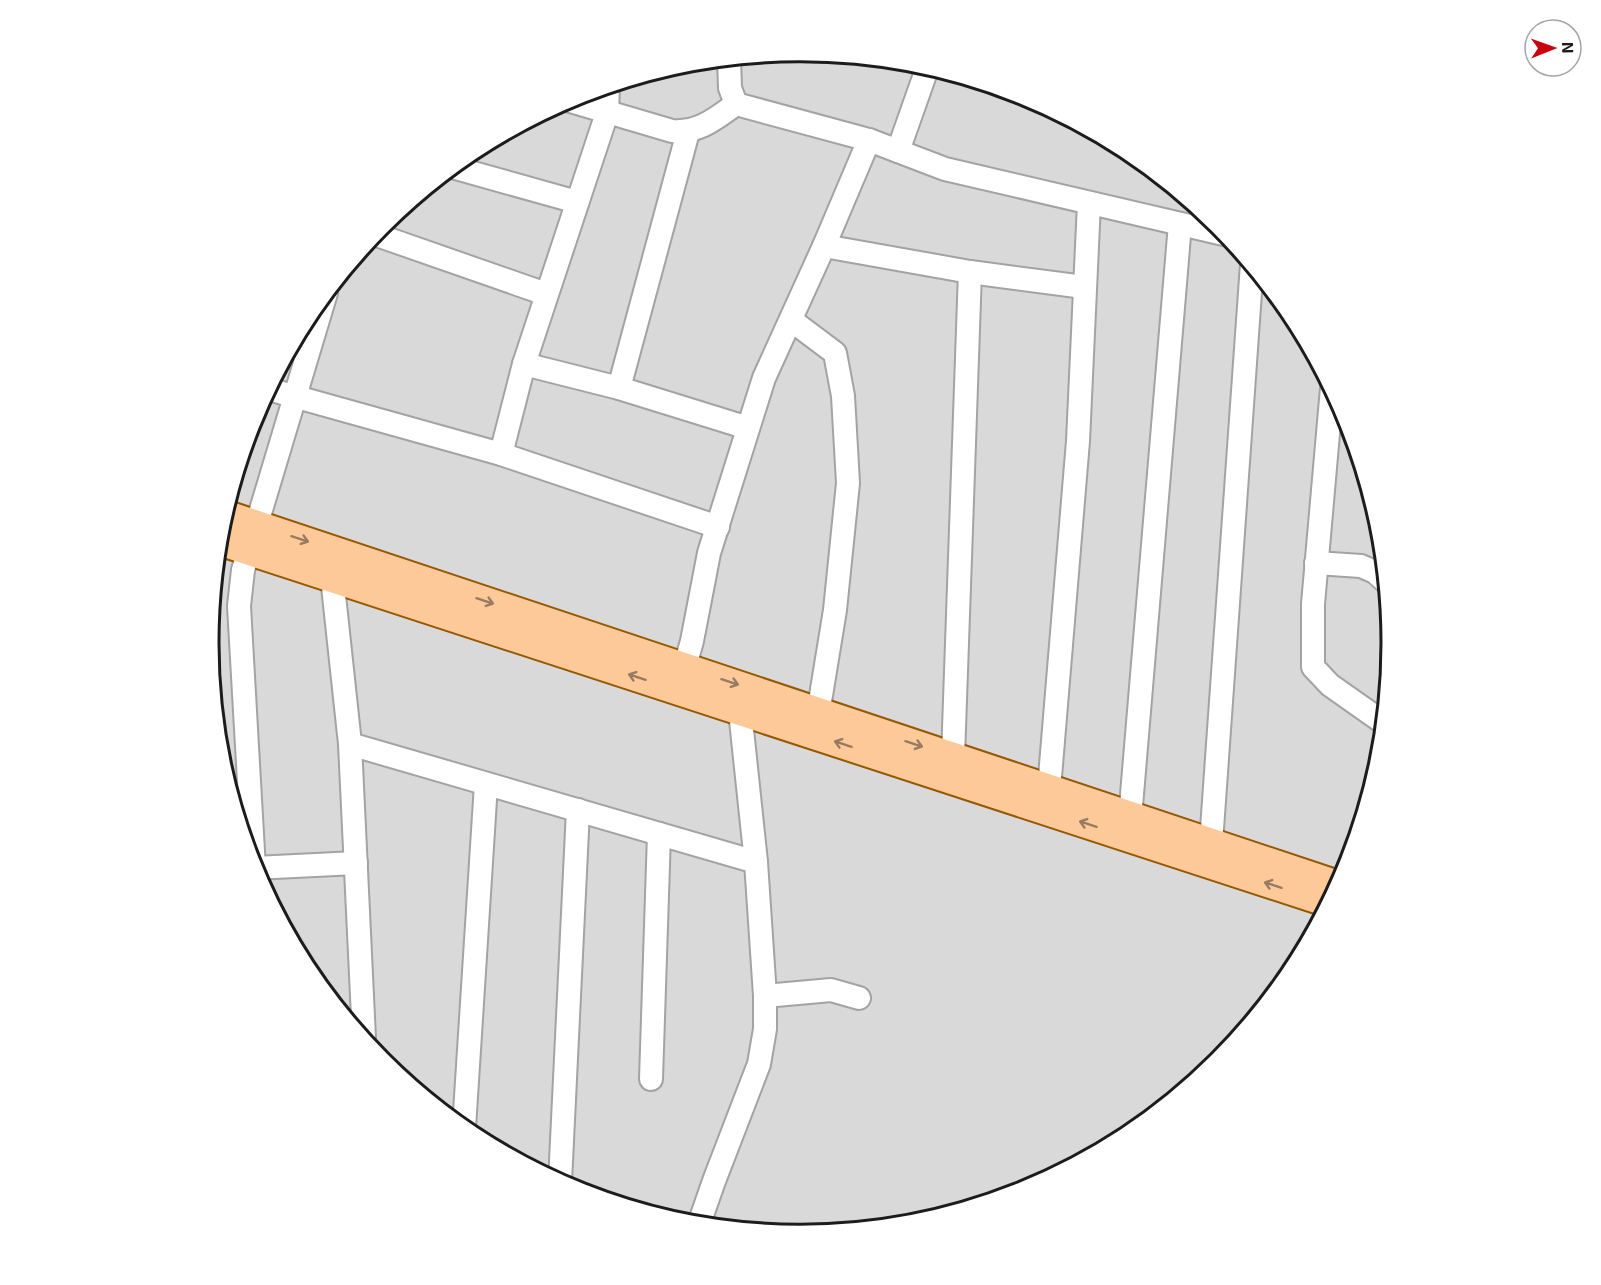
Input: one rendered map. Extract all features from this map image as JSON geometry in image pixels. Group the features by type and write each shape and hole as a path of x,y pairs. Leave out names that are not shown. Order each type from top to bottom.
{"main road":[{"path":"233,521 253,538 332,577 682,679 740,711 817,723 953,757 1049,789 1130,827 1211,843 1329,882"},
{"path":"229,540 253,538 817,723 1130,827 1321,900"}],"street":[{"path":"729,66 730,88 736,104"},
{"path":"898,151 925,75"},
{"path":"501,454 524,364 607,112 608,94"},
{"path":"582,104 672,131 688,132 716,119 736,104"},
{"path":"736,104 869,140 945,169 1210,231"},
{"path":"619,388 688,132"},
{"path":"682,679 709,554 764,378 869,140"},
{"path":"463,170 577,202"},
{"path":"1049,789 1078,441 1089,203"},
{"path":"1130,827 1180,224"},
{"path":"385,238 546,294"},
{"path":"824,246 970,272 1084,287"},
{"path":"953,757 970,272"},
{"path":"1211,843 1251,277"},
{"path":"252,834 239,606 243,570 318,319"},
{"path":"791,320 835,353 843,396 848,483 835,610 817,723"},
{"path":"524,364 619,388 748,428"},
{"path":"277,391 501,454 718,527"},
{"path":"1330,405 1313,604 1313,667 1330,685 1377,718"},
{"path":"1316,563 1361,566 1378,574"},
{"path":"332,577 350,744 363,1025"},
{"path":"702,1215 759,1064 765,1029 756,862 740,711"},
{"path":"350,744 756,862"},
{"path":"465,1116 486,784"},
{"path":"561,1171 578,810"},
{"path":"651,1080 659,834"},
{"path":"265,868 356,862"},
{"path":"765,996 831,990 859,998"}],"shaded area":[{"path":"763,63 838,63 876,66 951,81 987,92 1057,121 1091,139 1123,159 1184,206 1237,259 1261,289 1284,320 1322,386 1351,456 1362,492 1377,567 1382,642 1377,718 1370,756 1362,793 1337,865 1304,933 1284,965 1237,1026 1211,1053 1184,1079 1123,1126 1091,1146 1023,1179 951,1204 914,1212 876,1219 800,1224 725,1219 687,1212 650,1204 578,1179 510,1146 478,1126 417,1079 390,1053 364,1026 317,965 297,933 264,865 239,793 231,756 224,718 219,642 224,567 239,492 250,456 279,386 297,352 317,320 364,259 417,206 447,182 478,159 544,121 614,92 650,81 725,66"}]}
